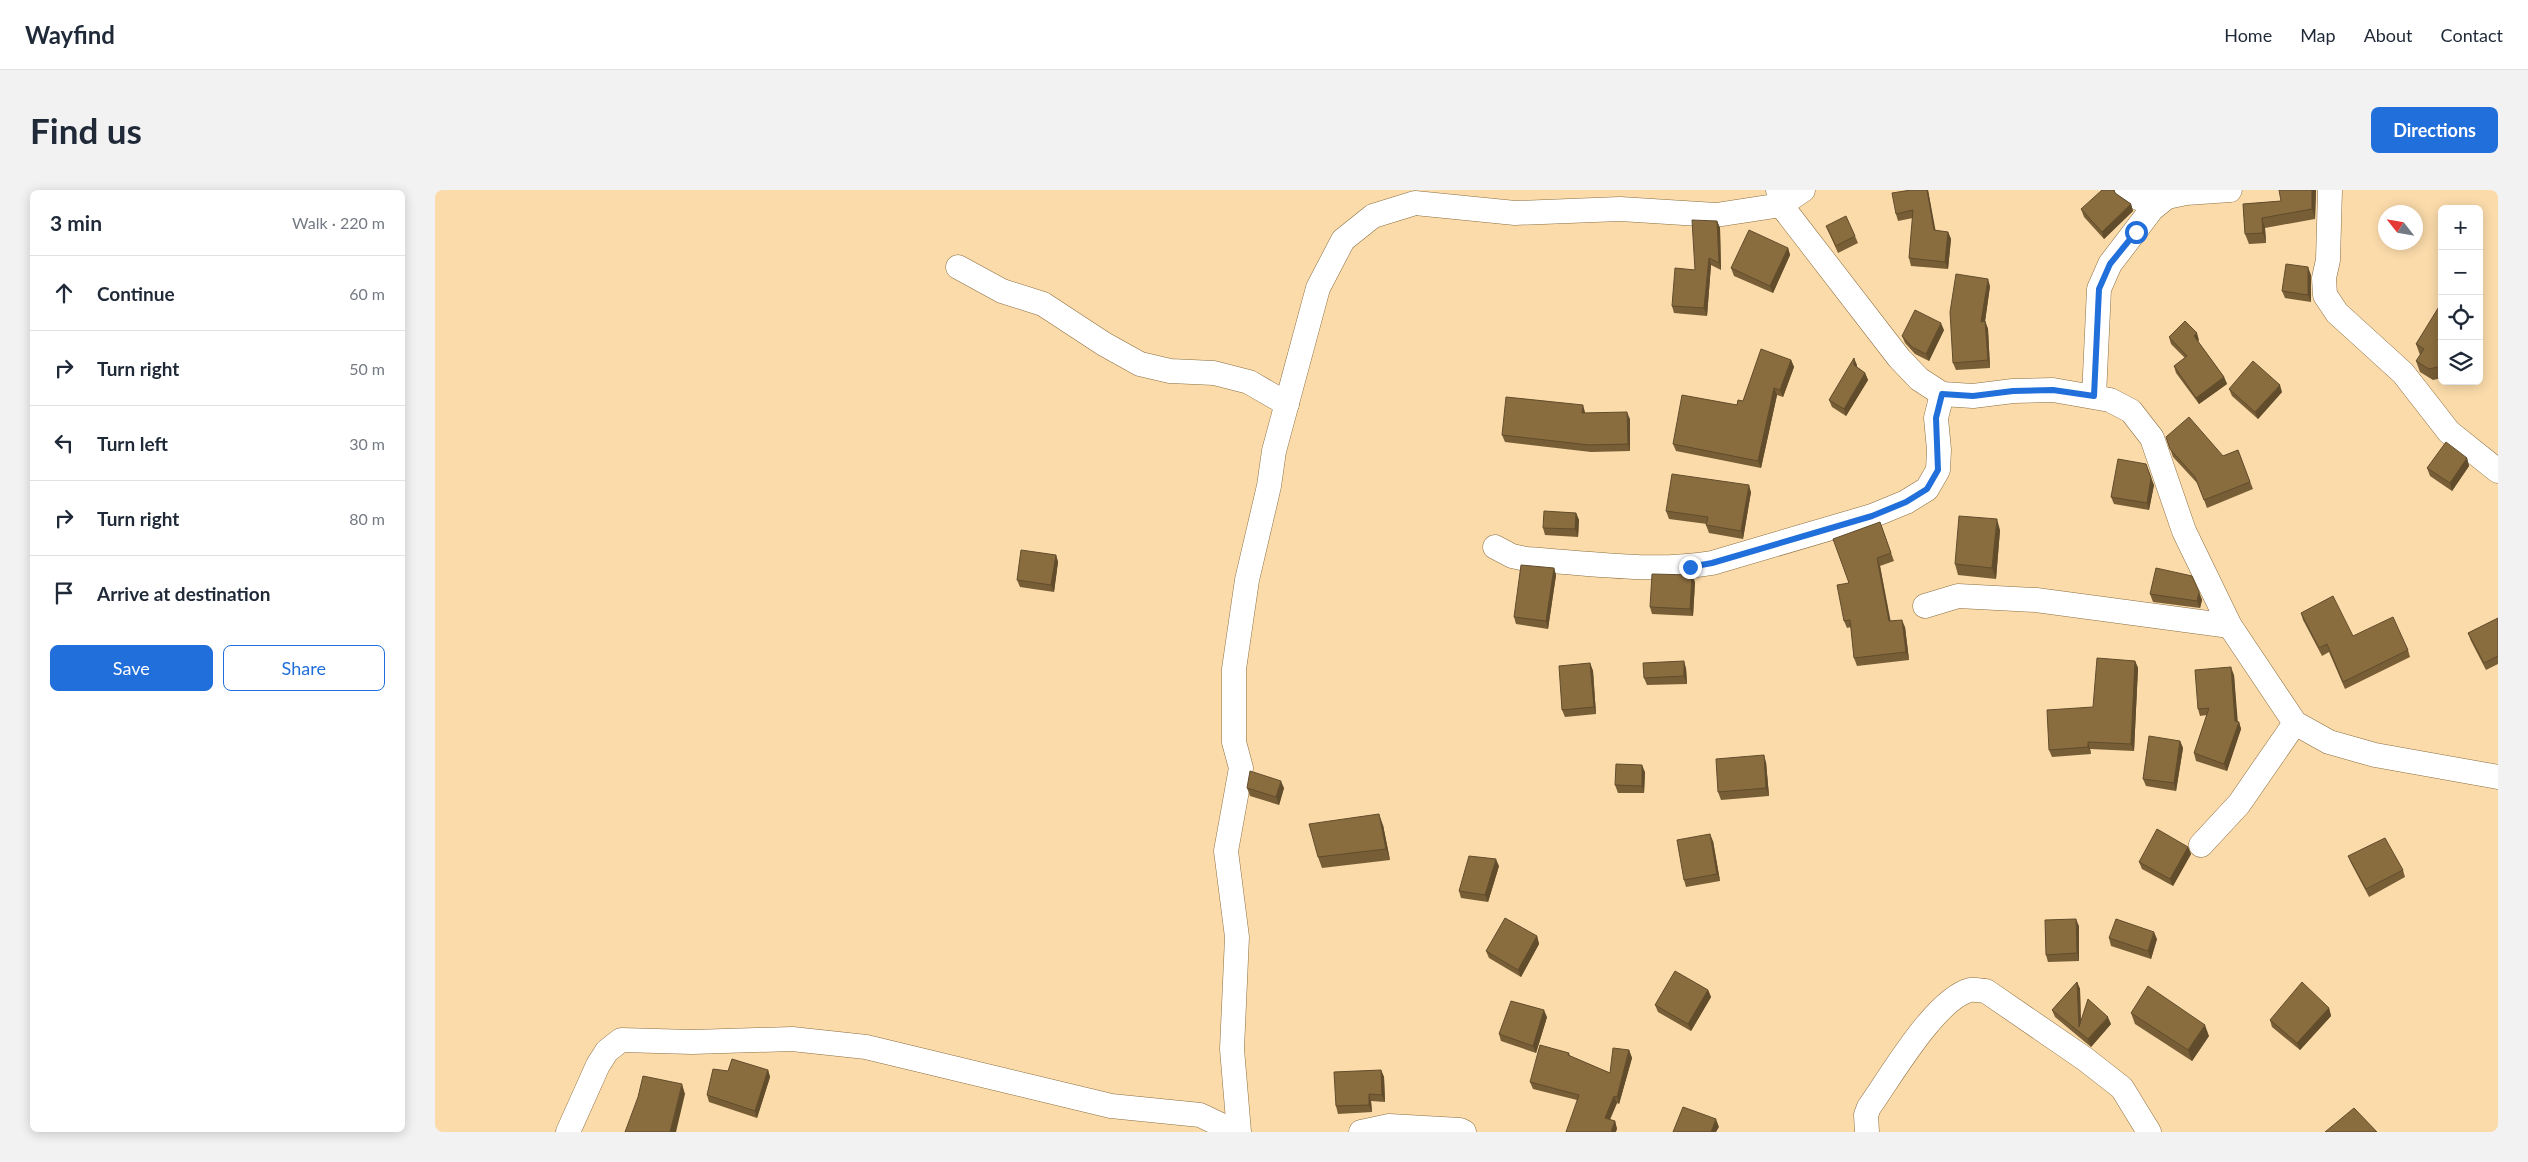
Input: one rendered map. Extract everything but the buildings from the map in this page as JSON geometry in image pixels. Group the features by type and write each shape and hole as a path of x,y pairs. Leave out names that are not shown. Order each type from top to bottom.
{"street":[{"path":"568,1132 597,1065 607,1051 621,1040 692,1042 792,1039 866,1048 1111,1106 1200,1115 1237,1132 1232,1048 1237,937 1227,851 1241,768 1234,742 1235,669 1247,580 1269,486 1274,451 1318,288 1343,240 1373,216 1415,203 1515,213 1620,209 1716,215 1803,190"},
{"path":"2127,190 2134,198 2144,201 2186,193 2230,190"},
{"path":"2330,190 2328,260 2323,278 2325,295 2337,313 2403,373 2449,432 2498,471"},
{"path":"1779,198 1899,358 1919,379 1942,394 1973,396 2013,391 2053,390 2110,400 2131,411 2152,438 2184,531 2230,626 2295,723 2329,742 2375,755 2498,776"},
{"path":"2094,396 2099,289 2110,264 2152,209 2167,198"},
{"path":"958,267 1002,291 1043,304 1104,344 1140,364 1170,371 1214,373 1249,382 1287,404"},
{"path":"1495,547 1511,556 1525,559 1647,567 1690,567 1712,563 1872,516 1906,502 1927,489 1938,470 1936,418 1942,394"},
{"path":"1925,606 1958,596 2036,600 2230,626"},
{"path":"2201,845 2239,804 2295,723"},
{"path":"1867,1132 1866,1115 1869,1107 1906,1053 1934,1016 1957,997 1971,990 1986,991 2085,1059 2122,1088 2149,1132"},
{"path":"1361,1132 1389,1126 1460,1130 1464,1132"}],"route":[{"path":"1690,567 1712,563 1872,516 1906,502 1927,489 1938,470 1939,450 1936,418 1942,394 1973,396 2013,391 2053,390 2094,396 2099,289 2110,264 2136,232"}]}
